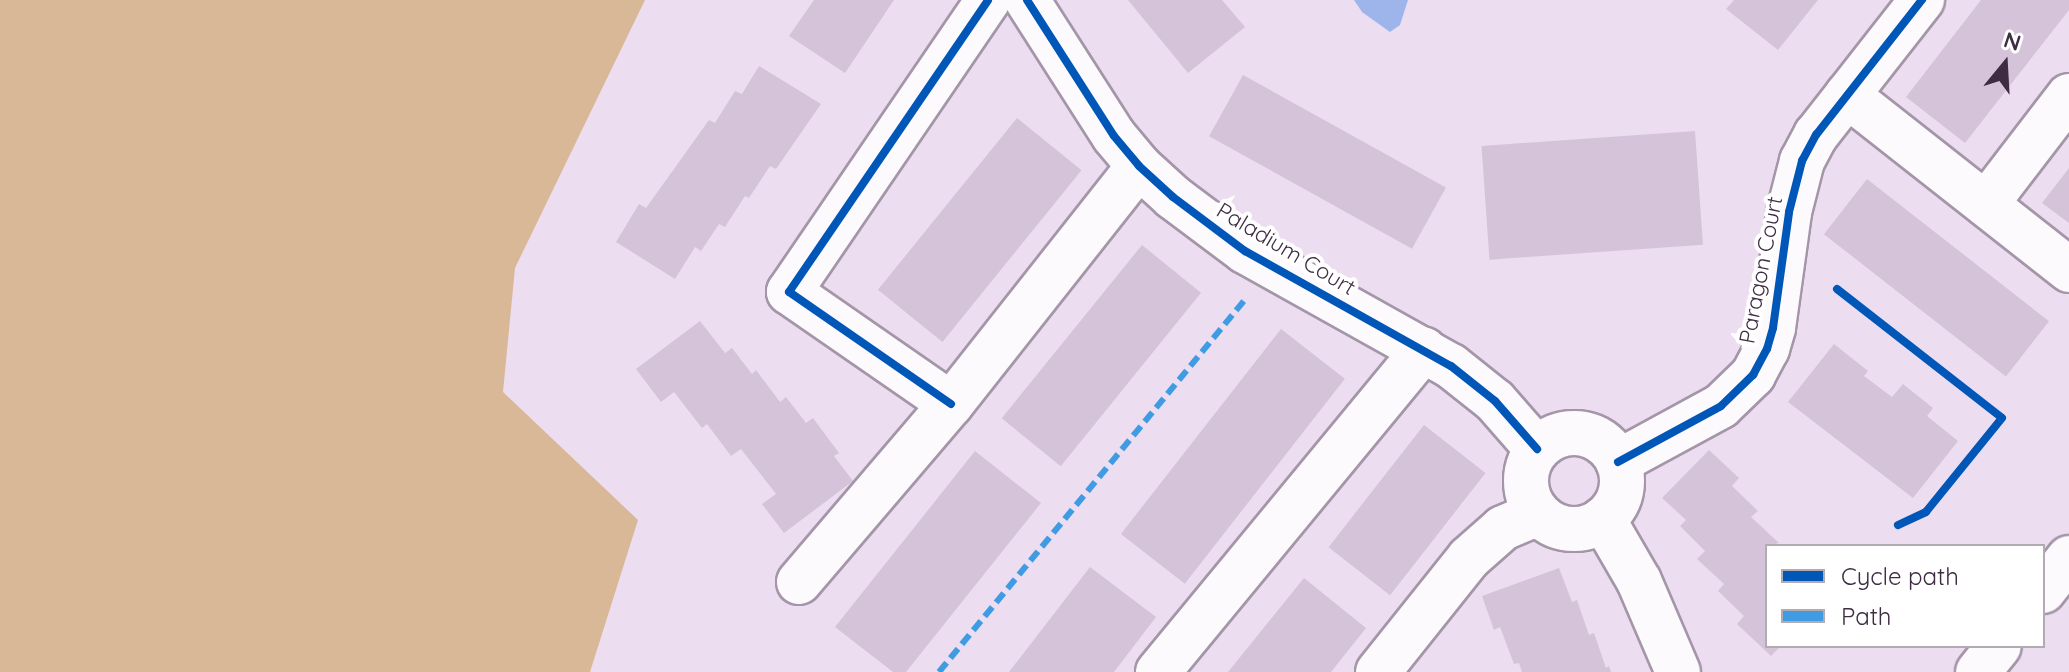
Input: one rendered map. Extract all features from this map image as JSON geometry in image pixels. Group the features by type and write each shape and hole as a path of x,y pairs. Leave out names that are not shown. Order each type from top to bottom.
{"street":[{"path":"951,404 789,292 988,0"},
{"name":"Paladium Court","path":"1027,0 1114,136 1139,166 1206,225 1245,251 1424,349 1495,401 1537,449"},
{"name":"Paragon Court","path":"1618,462 1721,406 1746,383 1759,365 1773,328 1789,212 1802,161 1816,135 1922,0"},
{"path":"1847,95 2069,270"},
{"path":"1986,204 2069,96"},
{"path":"799,582 951,404 1139,166"},
{"path":"1158,672 1424,349"},
{"path":"1565,433 1581,433 1603,443 1618,462 1620,493 1603,519 1581,528 1557,526 1538,513 1531,503 1525,481 1531,458 1537,449 1565,433"},
{"path":"1400,664 1484,543 1503,528 1538,513"},
{"path":"1603,519 1624,551 1673,657 1706,672"},
{"path":"2045,588 2069,558"},
{"path":"1978,672 1997,648"}],"shaded area":[{"path":"0,0 645,0 515,268 503,392 638,520 590,672 0,672"}],"water":[{"path":"1354,0 1408,0 1400,25 1390,32 1362,12"}],"building":[{"path":"814,0 894,0 845,73 789,36"},
{"path":"1128,0 1222,0 1245,27 1188,73"},
{"path":"1734,0 1818,0 1778,50 1726,9"},
{"path":"1981,0 2069,0 2069,10 1965,143 1906,97"},
{"path":"759,66 821,104 776,169 770,166 749,198 745,196 725,227 719,224 701,251 695,247 675,279 616,242 639,204 646,208 709,120 715,123 735,91 742,94"},
{"path":"1243,75 1446,187 1412,249 1209,136"},
{"path":"1017,118 1082,170 942,342 878,290"},
{"path":"1695,131 1703,245 1489,260 1482,146"},
{"path":"2069,168 2069,223 2042,203"},
{"path":"1867,179 2049,321 2006,376 1824,234"},
{"path":"1142,245 1201,293 1061,466 1002,418"},
{"path":"700,321 725,353 732,348 752,374 756,370 780,402 786,397 806,423 813,418 839,453 834,456 853,481 784,533 762,504 776,494 741,449 731,456 707,424 702,428 674,392 661,402 636,369"},
{"path":"1281,329 1345,379 1185,584 1121,534"},
{"path":"1834,344 1868,371 1864,376 1892,397 1903,384 1933,408 1927,416 1958,441 1913,498 1788,402"},
{"path":"1424,425 1485,473 1390,595 1329,547"},
{"path":"1709,450 1739,478 1732,486 1758,511 1751,517 1779,543 1765,544 1765,648 1779,648 1771,656 1737,624 1744,616 1718,591 1724,584 1697,559 1705,551 1680,526 1686,520 1662,498"},
{"path":"975,451 1041,503 906,672 893,672 835,627"},
{"path":"1090,567 1156,617 1114,672 1009,672"},
{"path":"1559,568 1572,602 1577,600 1589,635 1594,633 1606,668 1609,666 1611,672 1522,672 1519,663 1514,664 1500,627 1494,630 1482,596"},
{"path":"1304,578 1366,628 1331,672 1228,672"}],"marked path":[{"path":"939,672 1245,299"}],"cycle path":[{"path":"951,404 789,292 988,0"},
{"path":"1027,0 1114,136 1139,166 1173,197 1245,251 1451,366 1495,401 1537,449"},
{"path":"1618,462 1721,406 1753,375 1767,349 1773,328 1789,212 1802,161 1816,135 1922,0"},
{"path":"1837,289 2002,418 1926,512 1898,525"}]}
